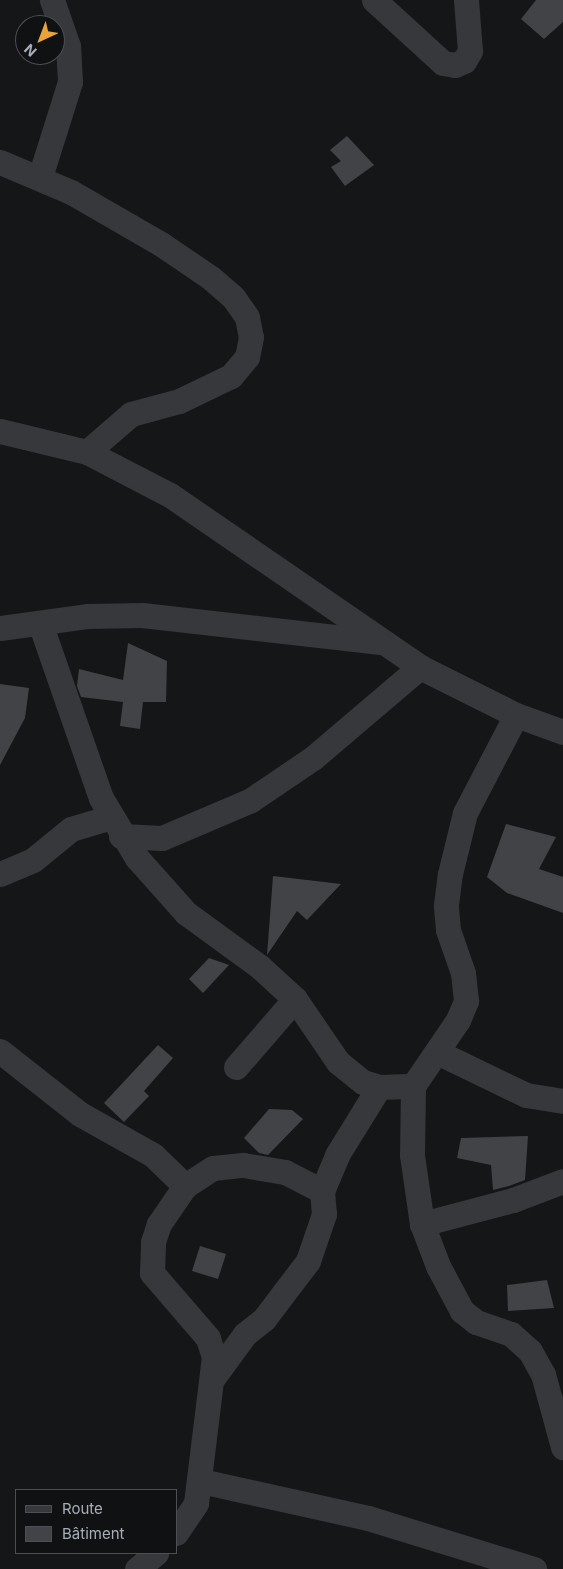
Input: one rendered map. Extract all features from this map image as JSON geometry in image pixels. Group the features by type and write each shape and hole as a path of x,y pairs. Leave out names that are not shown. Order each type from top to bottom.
{"street":[{"path":"40,176 70,82 68,46 52,0"},
{"path":"374,0 443,63 455,65 464,61 470,51 466,0"},
{"path":"0,162 40,176 161,244 211,278 233,297 247,317 252,337 247,358 231,376 179,401 131,414 88,452"},
{"path":"0,431 88,452 170,495 380,642 420,667 516,715 563,732"},
{"path":"0,628 88,616 142,615 380,642"},
{"path":"40,623 69,714 116,826 154,880 186,912 260,967 295,999 338,1062 363,1082 380,1087 413,1086"},
{"path":"0,874 33,860 71,829 116,826 162,838 251,800 313,758 420,667"},
{"path":"516,715 480,779 456,844 446,904 448,930 463,973 466,1001 437,1052 413,1086 412,1155 422,1224 449,1291 462,1311 476,1322 511,1334 530,1351 544,1374 563,1447"},
{"path":"236,1068 295,999"},
{"path":"0,1051 80,1114 154,1155 185,1186"},
{"path":"437,1052 526,1096 563,1101"},
{"path":"213,1378 245,1334 264,1318 308,1261 324,1214 322,1191 337,1155 380,1087"},
{"path":"178,1530 196,1503 201,1481 206,1407 213,1378 214,1357 208,1338 152,1274 153,1242 159,1224 185,1186 213,1168 243,1165 285,1172 322,1191"},
{"path":"422,1224 513,1200 563,1181"},
{"path":"201,1481 368,1518 534,1569"},
{"path":"137,1569 155,1554"}],"building":[{"path":"536,0 563,0 563,22 544,39 521,19"},
{"path":"347,136 374,165 345,186 331,167 341,161 330,150"},
{"path":"128,643 167,661 166,702 143,702 140,729 120,726 123,702 81,697 77,686 79,669 123,680"},
{"path":"0,684 29,688 25,718 0,765"},
{"path":"506,824 556,837 539,869 563,877 563,913 507,893 487,877"},
{"path":"273,876 341,884 307,920 297,911 267,955"},
{"path":"209,958 229,965 203,993 189,979"},
{"path":"158,1045 173,1058 144,1091 149,1096 124,1122 104,1103"},
{"path":"269,1109 292,1110 303,1119 268,1155 259,1153 244,1138"},
{"path":"528,1136 525,1180 509,1186 493,1190 491,1165 457,1158 461,1138"},
{"path":"200,1246 226,1254 218,1279 192,1271"},
{"path":"547,1280 554,1308 508,1311 507,1285"}]}
